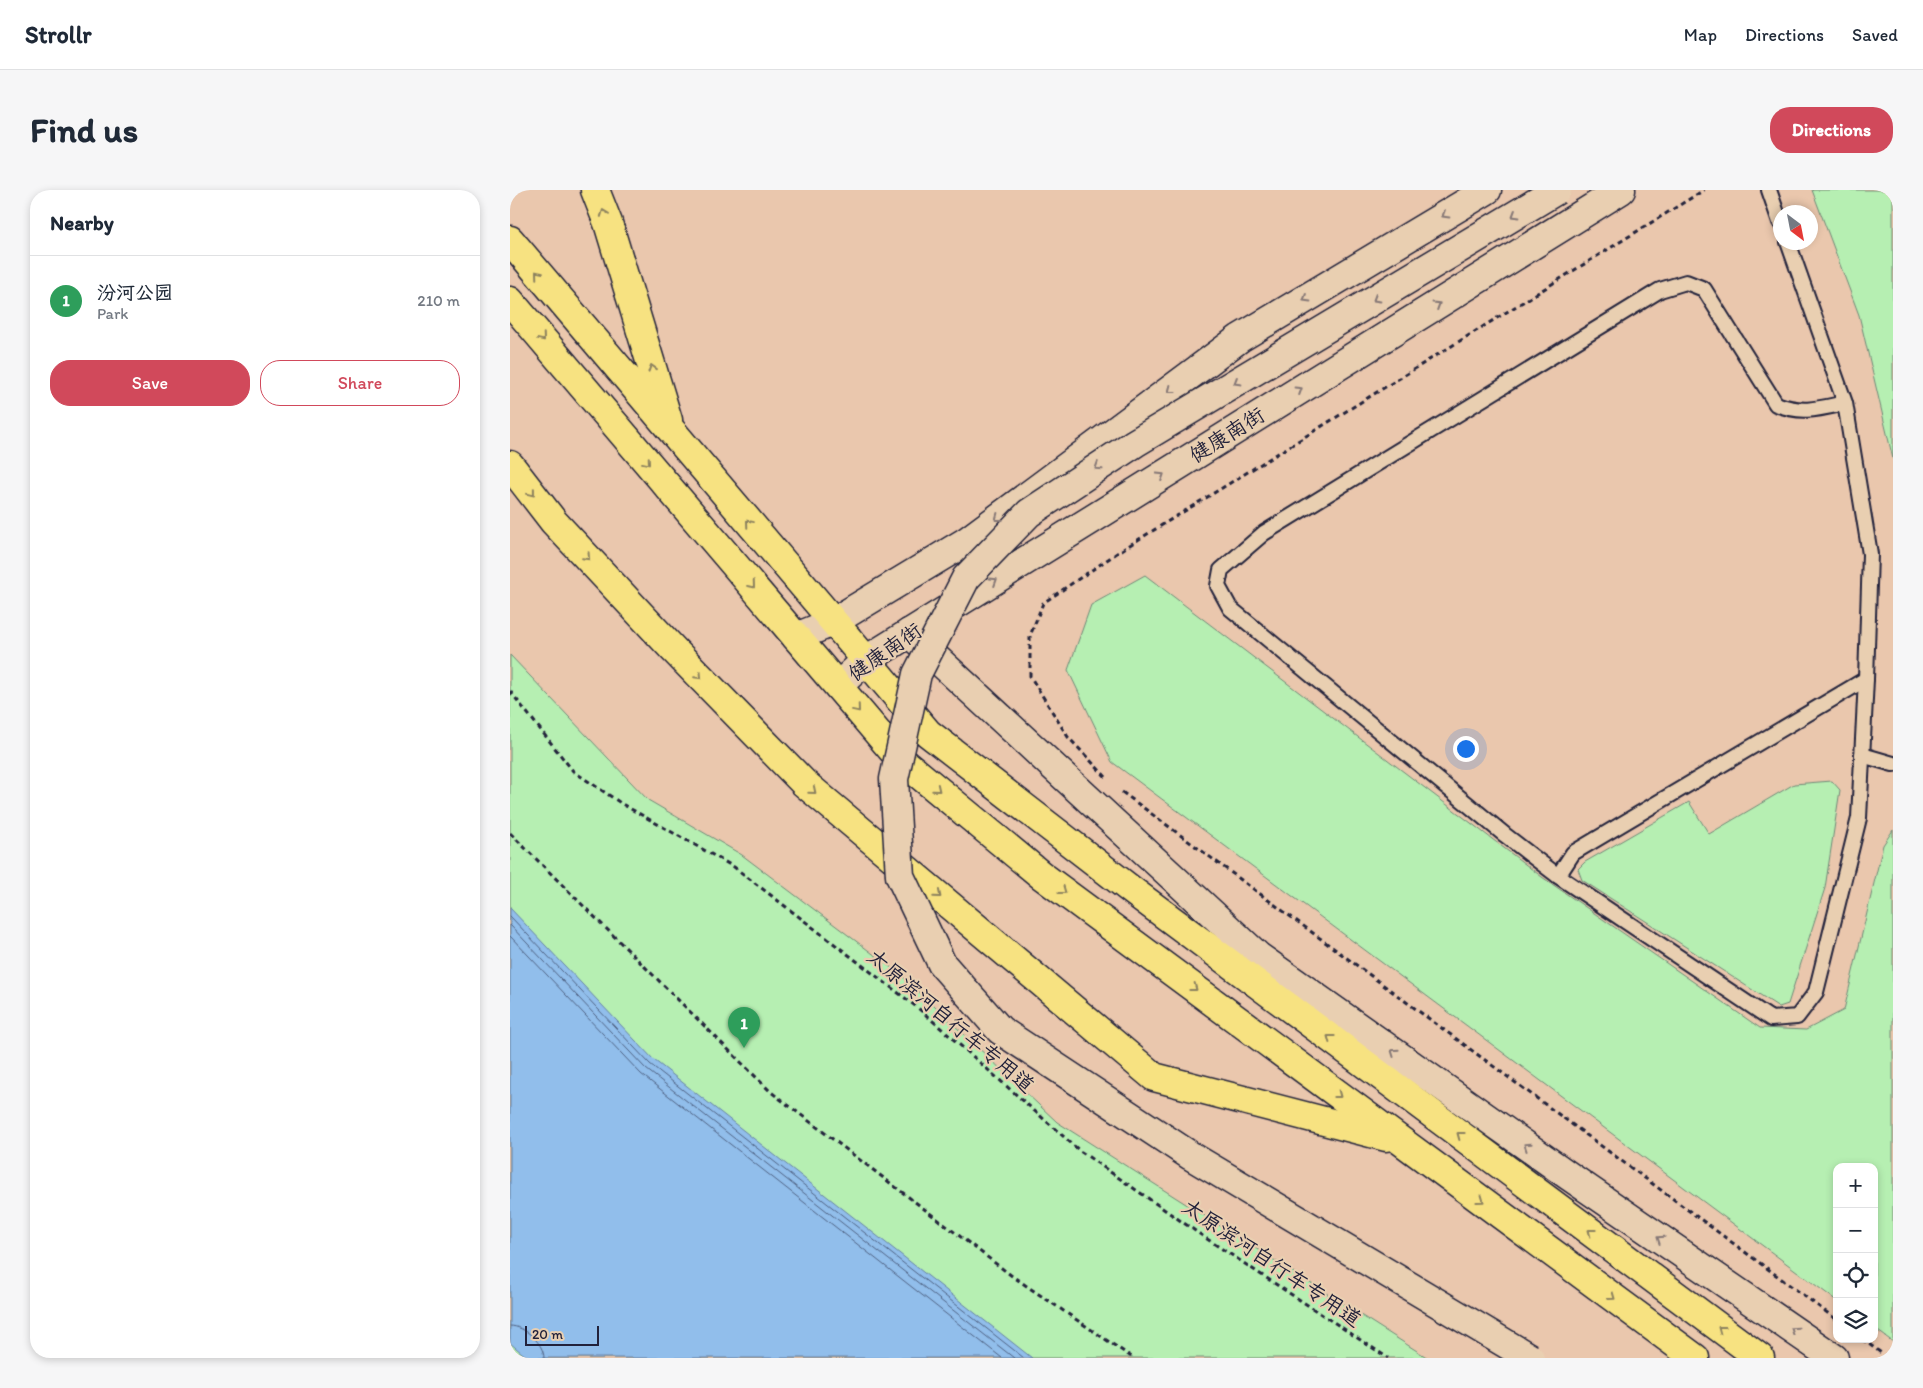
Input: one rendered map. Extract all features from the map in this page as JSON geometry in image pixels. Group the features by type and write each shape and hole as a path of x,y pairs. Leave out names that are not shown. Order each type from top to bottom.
{"highway":[{"path":"595,190 608,223 672,431"},
{"path":"510,240 928,733 1134,892 1760,1358"},
{"path":"510,301 899,758 1041,874 1694,1358"},
{"path":"510,465 554,522 672,649 804,783 1154,1076 1400,1140"}],"main road":[{"path":"796,636 833,622 967,540 1240,338 1486,190"},
{"path":"1530,1358 1190,1156 1000,1030 942,964 900,876 894,779 917,674 966,578 1029,513 1143,438 1557,190"},
{"name":"健康南街","path":"838,686 866,660 1621,190"},
{"path":"909,633 1259,957 1569,1176 1834,1358"}],"lane":[{"path":"1769,190 1774,205"},
{"path":"1791,250 1845,403 1870,554 1859,818 1816,992 1798,1017 1771,1019 1558,876 1505,835 1230,608 1218,586 1221,570 1264,533 1660,290 1686,282 1704,289 1776,404 1792,410 1815,410 1845,403"},
{"path":"1558,876 1573,853 1866,679"},
{"path":"1862,755 1893,764"}],"path":[{"name":"太原滨河自行车专用道","path":"510,691 573,771 622,804 734,867 918,1008 1080,1151 1204,1237 1388,1358"},
{"path":"510,833 771,1092 1012,1276 1133,1358"},
{"path":"1867,1343 1888,1358"}],"green space":[{"path":"1812,190 1893,190 1893,459 1859,315"},
{"path":"1145,575 1542,877 1760,1028 1806,1030 1844,1010 1883,845 1893,830 1893,1342 1878,1331 1878,1163 1833,1163 1833,1298 1112,762 1068,670 1091,605"},
{"path":"510,655 648,800 742,855 901,975 1057,1122 1428,1358 510,1358"},
{"path":"1832,781 1840,790 1825,888 1788,1004 1779,1007 1582,880 1578,869 1585,862 1689,802 1709,834 1794,784"}],"water":[{"path":"510,908 654,1060 1032,1358 528,1358 510,1343"}],"place":[{"name":"汾河公园","path":"744,1048"}]}
